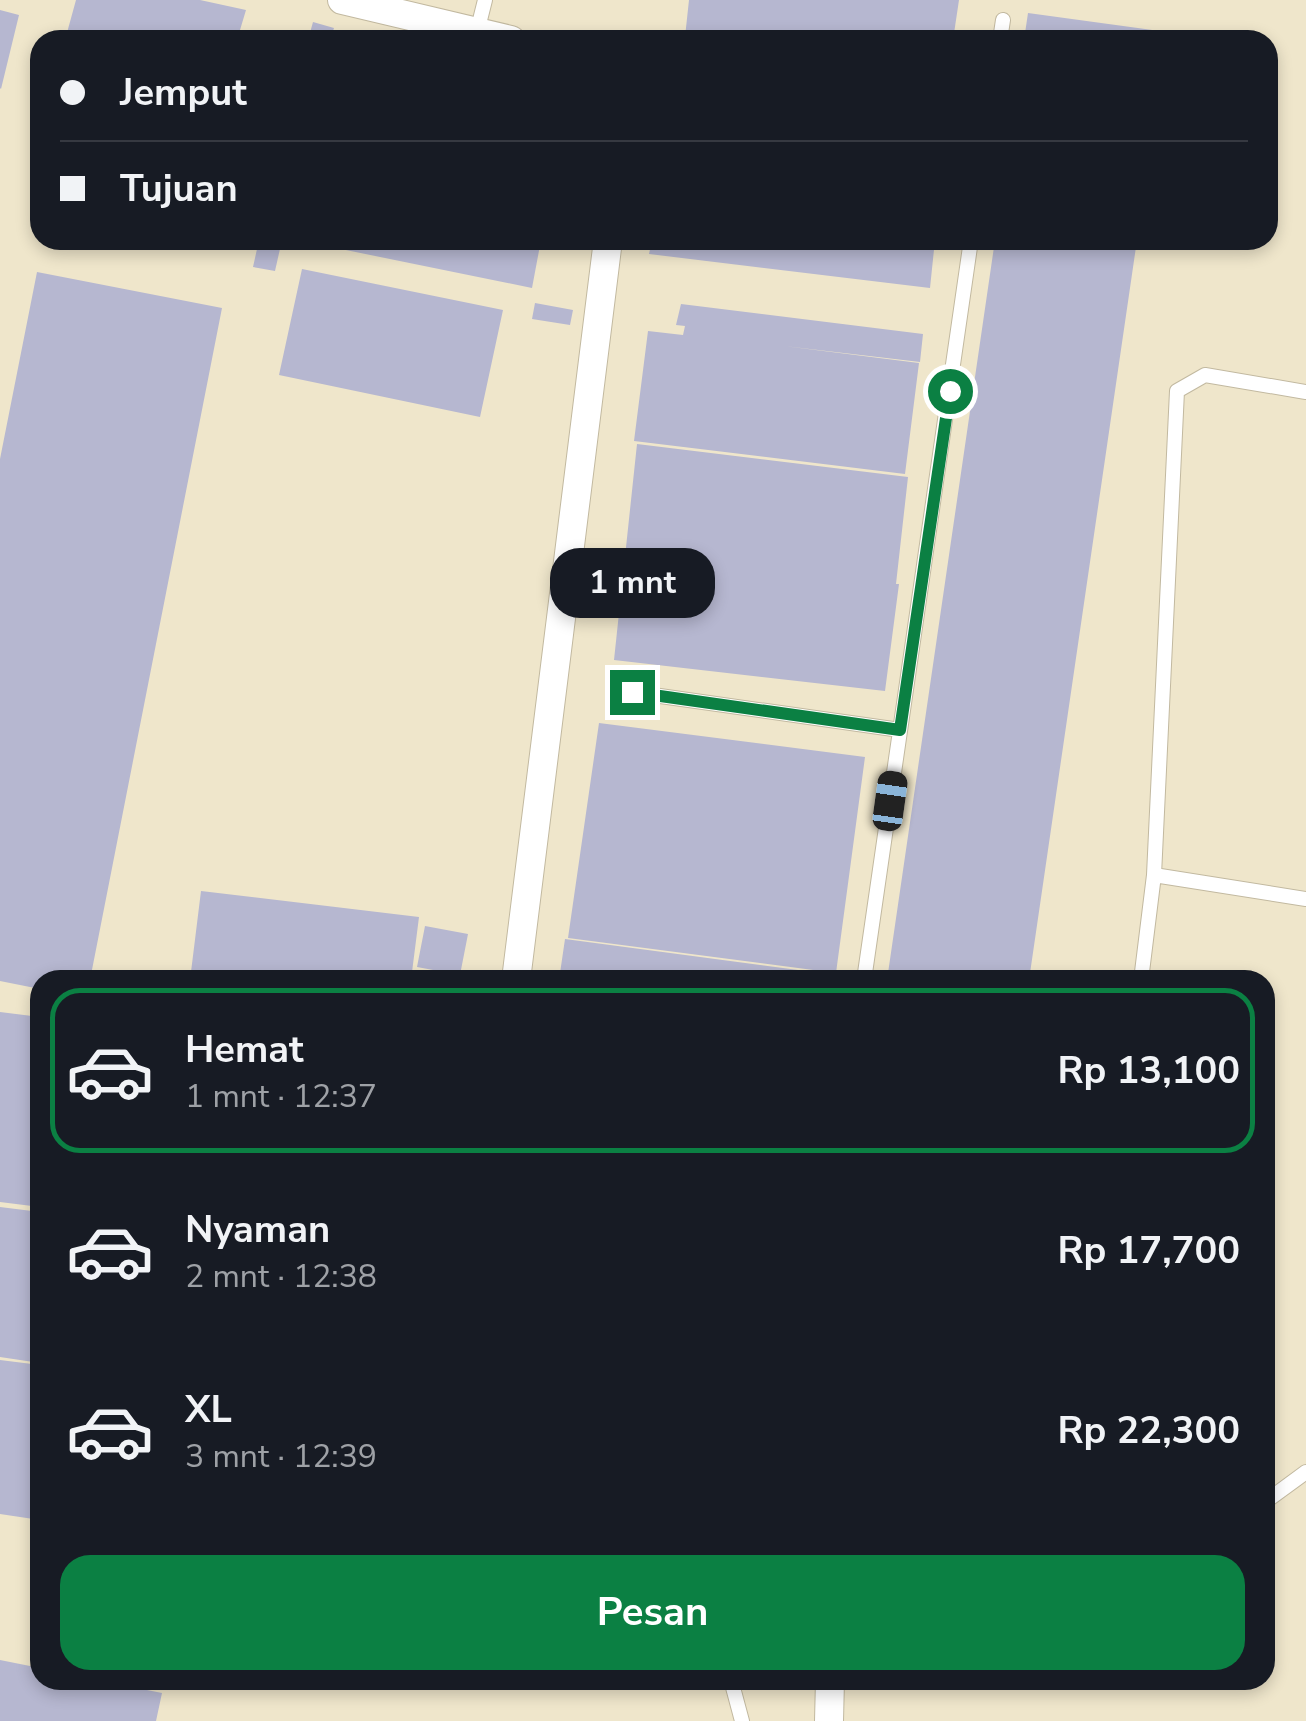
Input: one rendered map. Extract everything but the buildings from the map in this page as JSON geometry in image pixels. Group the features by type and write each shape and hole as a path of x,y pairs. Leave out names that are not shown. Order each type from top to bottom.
{"street":[{"path":"342,0 469,30"},
{"path":"517,970 607,250"},
{"path":"829,1721 830,1690"}],"lane":[{"path":"477,30 484,0"},
{"path":"1002,30 1003,20"},
{"path":"865,970 970,250"},
{"path":"1142,970 1154,875 1178,392 1204,374 1306,392"},
{"path":"632,692 900,730"},
{"path":"1154,875 1306,899"},
{"path":"1275,1495 1306,1472"},
{"path":"734,1690 742,1721"}],"route":[{"path":"632,692 900,730 950,391"}]}
